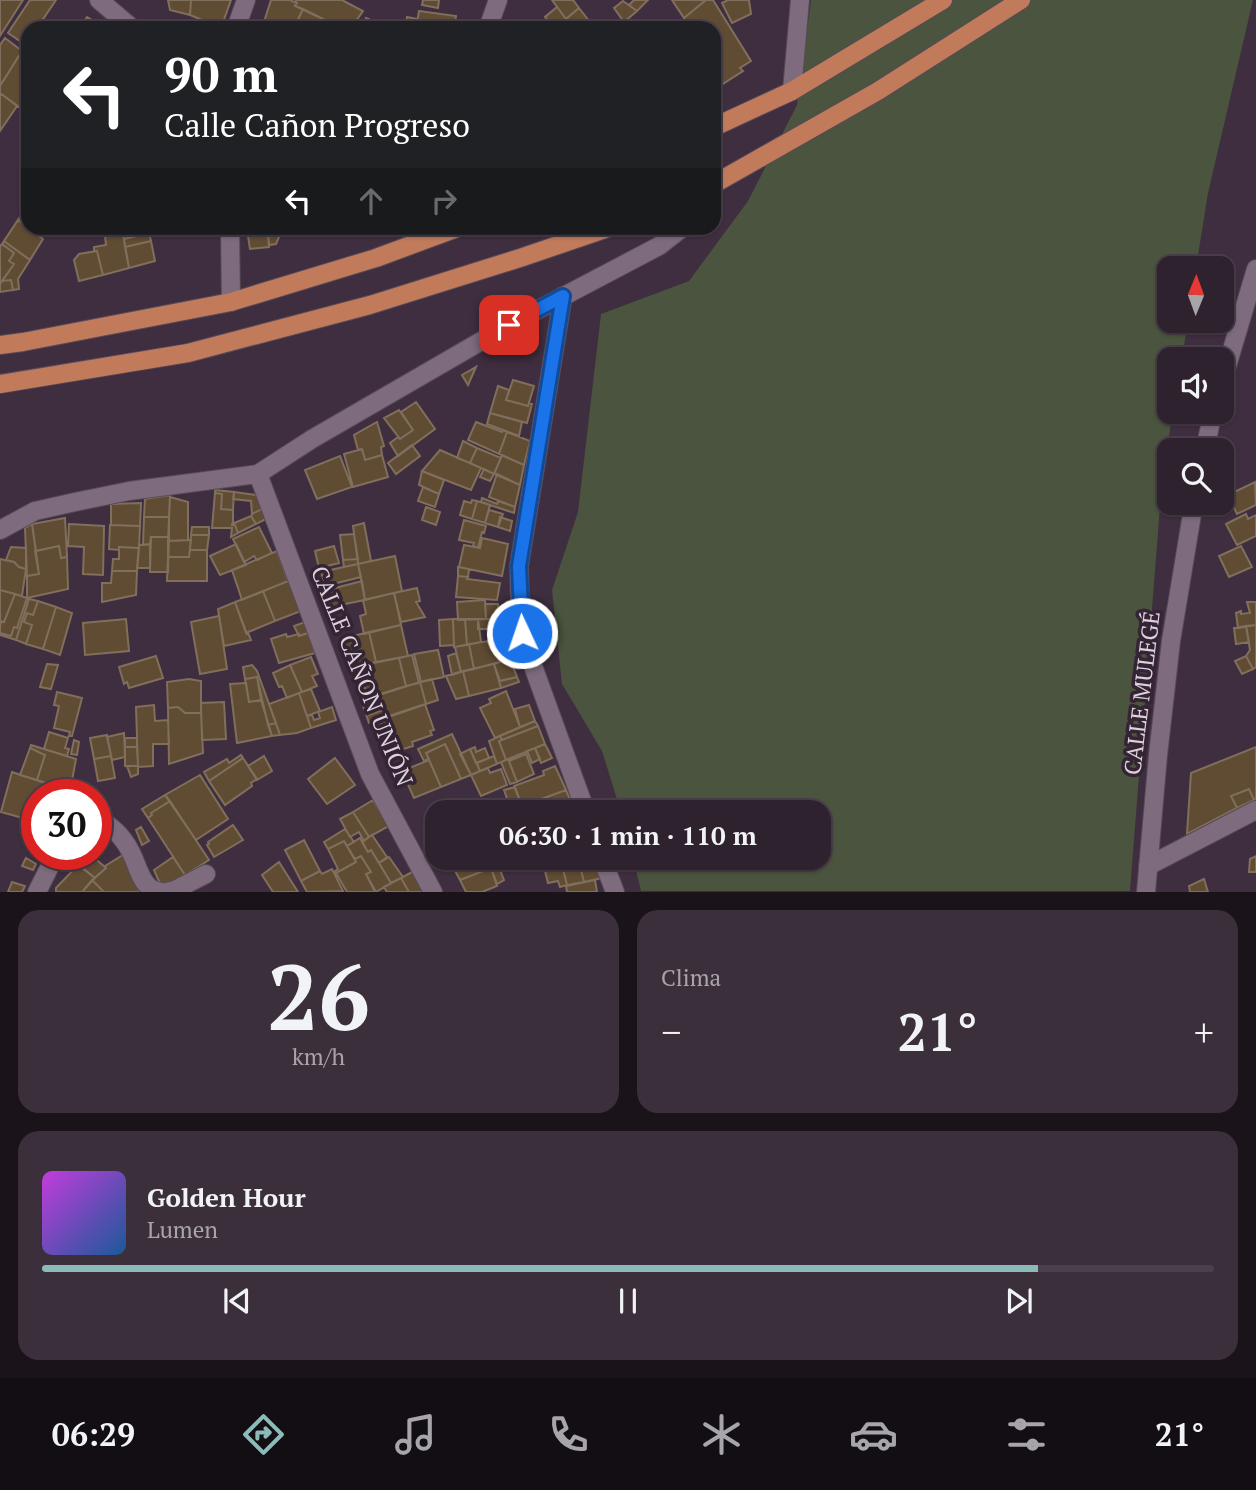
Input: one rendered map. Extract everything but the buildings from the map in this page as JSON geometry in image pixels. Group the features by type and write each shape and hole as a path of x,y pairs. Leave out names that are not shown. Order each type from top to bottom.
{"main road":[{"path":"721,124 792,91 943,0"},
{"path":"721,182 878,91 1021,0"},
{"path":"0,345 231,302 376,258 438,235"},
{"path":"0,384 201,349 370,305 587,235"}],"street":[{"path":"99,0 124,21"},
{"path":"238,21 246,0"},
{"path":"490,21 498,0"},
{"path":"792,91 800,0"},
{"path":"230,235 231,302"},
{"path":"0,530 35,511 75,502 128,491 258,474 312,439 509,325 659,246 673,235"},
{"path":"1233,347 1256,269"},
{"path":"563,296 519,566 520,606 522,633 582,800"},
{"name":"CALLE CAÑON UNIÓN","path":"258,474 370,774 433,891"},
{"name":"CALLE MULEGÉ","path":"1146,891 1171,641 1192,515"},
{"path":"1148,866 1256,810"},
{"path":"112,829 132,855 148,887 161,891"},
{"path":"37,891 48,870"},
{"path":"607,870 615,891"},
{"path":"167,891 175,890 206,874"}],"green space":[{"path":"811,0 1253,0 1208,193 1198,256 1157,256 1157,333 1186,333 1184,347 1157,347 1157,424 1171,424 1169,438 1157,438 1157,515 1159,515 1130,891 641,891 636,870 831,870 831,800 617,800 602,751 562,684 552,590 578,512 601,314 689,281 748,201 797,105"}],"route":[{"path":"509,325 563,296 519,566 522,633"}]}
